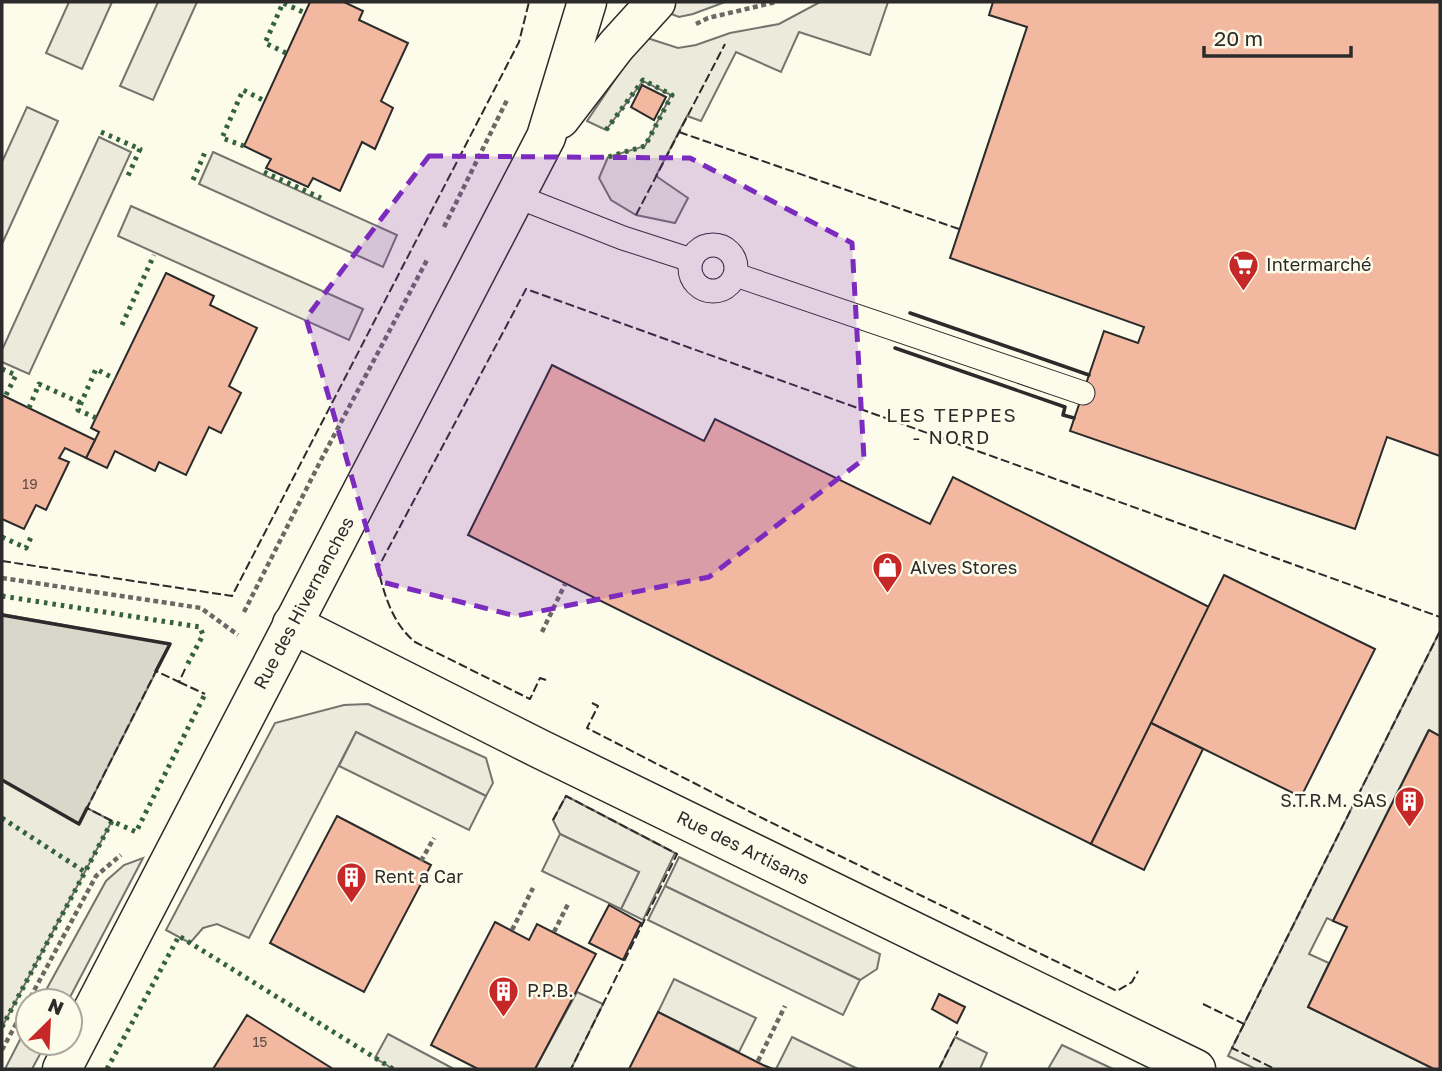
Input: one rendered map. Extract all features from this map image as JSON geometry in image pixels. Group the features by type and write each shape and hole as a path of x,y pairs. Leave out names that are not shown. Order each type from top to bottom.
{"street":[{"name":"Rue des Hivernanches","path":"62,1069 546,137 587,2"},
{"name":"Rue des Hivernanches","path":"546,137 616,46 656,2"},
{"name":"Rue des Artisans","path":"285,639 540,749 1196,1069"}],"lane":[{"path":"516,196 623,238 691,260"},
{"path":"711,245 726,248 735,260 736,275 721,290 706,290 699,286 690,273 691,260 703,247 711,245"},
{"path":"736,275 1083,393"}],"path":[{"path":"687,28 708,18 776,2"},
{"path":"2,578 201,608 234,633 285,639"},
{"path":"542,632 565,584"},
{"path":"421,860 434,838"},
{"path":"512,930 533,888"},
{"path":"554,932 568,904"},
{"path":"758,1061 785,1006"},
{"path":"2,1049 14,1027"}],"highlighted area":[{"path":"429,156 690,158 852,243 864,459 709,577 516,616 382,582 306,318"}],"shaded area":[{"path":"69,2 112,2 82,69 46,53"},
{"path":"158,2 197,2 153,100 120,86"},
{"path":"671,2 725,2 679,17 661,10"},
{"path":"820,2 888,2 870,55 799,32 781,72 736,52 701,121 687,116 656,176 688,198 675,223 636,215 611,200 599,178 608,157 645,146 671,95 643,81 606,130 587,121 644,37 678,48 696,45 730,33 779,24"},
{"path":"27,107 58,121 2,244 2,162"},
{"path":"99,137 131,152 29,374 2,362 2,350"},
{"path":"213,152 397,235 383,267 199,184"},
{"path":"131,206 363,309 349,340 118,236"},
{"path":"2,614 170,644 79,824 2,780"},
{"path":"1440,631 1440,736 1428,731 1333,921 1327,918 1309,954 1329,963 1308,1007 1434,1069 1256,1069 1228,1056"},
{"path":"368,704 486,758 493,783 486,796 356,732 249,938 217,924 203,928 190,943 166,930 275,723 344,705"},
{"path":"356,732 486,796 469,830 339,766"},
{"path":"2,780 79,824 87,808 112,821 23,987 14,987 14,1005 2,1027"},
{"path":"566,796 675,853 643,920 621,909 639,872 560,834 553,820"},
{"path":"560,834 639,872 621,909 542,871"},
{"path":"679,857 880,954 877,969 860,980 665,886"},
{"path":"143,858 75,987 48,987 106,881 124,865"},
{"path":"665,886 860,980 843,1015 648,920"},
{"path":"674,979 756,1018 739,1052 658,1012"},
{"path":"577,992 603,1004 571,1069 535,1069"},
{"path":"388,1034 454,1069 393,1069 375,1058"},
{"path":"792,1037 858,1069 776,1069"},
{"path":"955,1037 987,1053 980,1069 939,1069"},
{"path":"1062,1045 1113,1069 1048,1069"},
{"path":"14,1051 14,1057 38,1057 32,1069 5,1069"}],"building":[{"path":"310,2 344,2 363,11 359,20 408,43 381,101 393,108 375,149 362,142 340,191 313,178 308,187 266,168 271,159 244,146"},
{"name":"Intermarché","path":"993,2 1440,2 1440,456 1387,437 1355,529 1070,431 1104,331 1138,343 1144,327 950,258 1027,27 989,15"},
{"path":"642,85 666,97 654,120 631,107"},
{"path":"166,273 214,296 210,305 257,328 229,386 241,393 221,433 209,427 186,475 159,462 155,471 115,451 107,468 86,458 99,432 91,428"},
{"name":"Alves Stores","path":"552,365 704,441 715,419 930,524 953,477 1209,607 1091,844 468,535"},
{"path":"2,395 95,440 86,458 65,448 59,458 69,462 46,510 36,505 24,529 2,519"},
{"path":"1224,575 1375,649 1301,797 1151,723"},
{"path":"1151,723 1203,749 1144,870 1091,844"},
{"name":"S.T.R.M. SAS","path":"1429,730 1440,736 1440,1069 1434,1069 1308,1007 1347,927 1333,921"},
{"name":"Rent a Car","path":"337,816 431,865 364,992 270,943"},
{"path":"609,905 641,923 623,960 589,943"},
{"name":"P.P.B.","path":"495,922 529,940 537,924 596,954 535,1069 478,1069 431,1045"},
{"path":"939,994 965,1007 957,1023 932,1009"},
{"path":"658,1012 763,1065 773,1069 629,1069"},
{"path":"247,1015 333,1069 213,1069"}],"hedge":[{"path":"286,53 265,43 283,3 305,13"},
{"path":"606,130 643,80 672,95 645,146 608,157"},
{"path":"244,146 222,138 243,90 265,101"},
{"path":"101,132 140,149 127,178"},
{"path":"193,180 206,150"},
{"path":"264,172 321,198"},
{"path":"122,325 154,255"},
{"path":"2,369 16,375 5,397"},
{"path":"96,418 78,410 96,369 115,379"},
{"path":"29,408 39,384 81,403"},
{"path":"2,537 26,548 32,535"},
{"path":"2,596 200,627 203,635 186,667"},
{"path":"2,818 85,872 112,821 136,832 205,694"},
{"path":"2,1027 85,872"},
{"path":"107,1069 179,936 393,1069"}],"fence":[{"path":"2,561 232,596 519,42 529,2"},
{"path":"636,215 725,44"},
{"path":"679,132 959,229"},
{"path":"546,680 540,678 530,699 415,642 395,618 378,568 526,289 1440,617"},
{"path":"1203,1004 1244,1024 1440,631"},
{"path":"112,821 87,808 156,671 179,682 186,667"},
{"path":"179,682 205,694"},
{"path":"592,703 598,706 587,728 766,820 1117,991 1132,982 1138,971"},
{"path":"553,820 566,796 677,854 571,1069"},
{"path":"1244,1024 1232,1048 1275,1069"},
{"path":"939,1069 958,1031"}],"wall":[{"path":"910,313 1089,375"},
{"path":"895,348 1065,407 1063,415 1074,418"},
{"path":"2,615 170,644 156,671"},
{"path":"2,780 79,824 87,808"}],"place":[{"name":"Intermarché","path":"1243,292"},
{"name":"Alves Stores","path":"887,595"},
{"name":"S.T.R.M. SAS","path":"1410,828"},
{"name":"Rent a Car","path":"351,904"},
{"name":"P.P.B.","path":"504,1018"}],"district":[{"name":"LES TEPPES - NORD","path":"952,426"}]}
